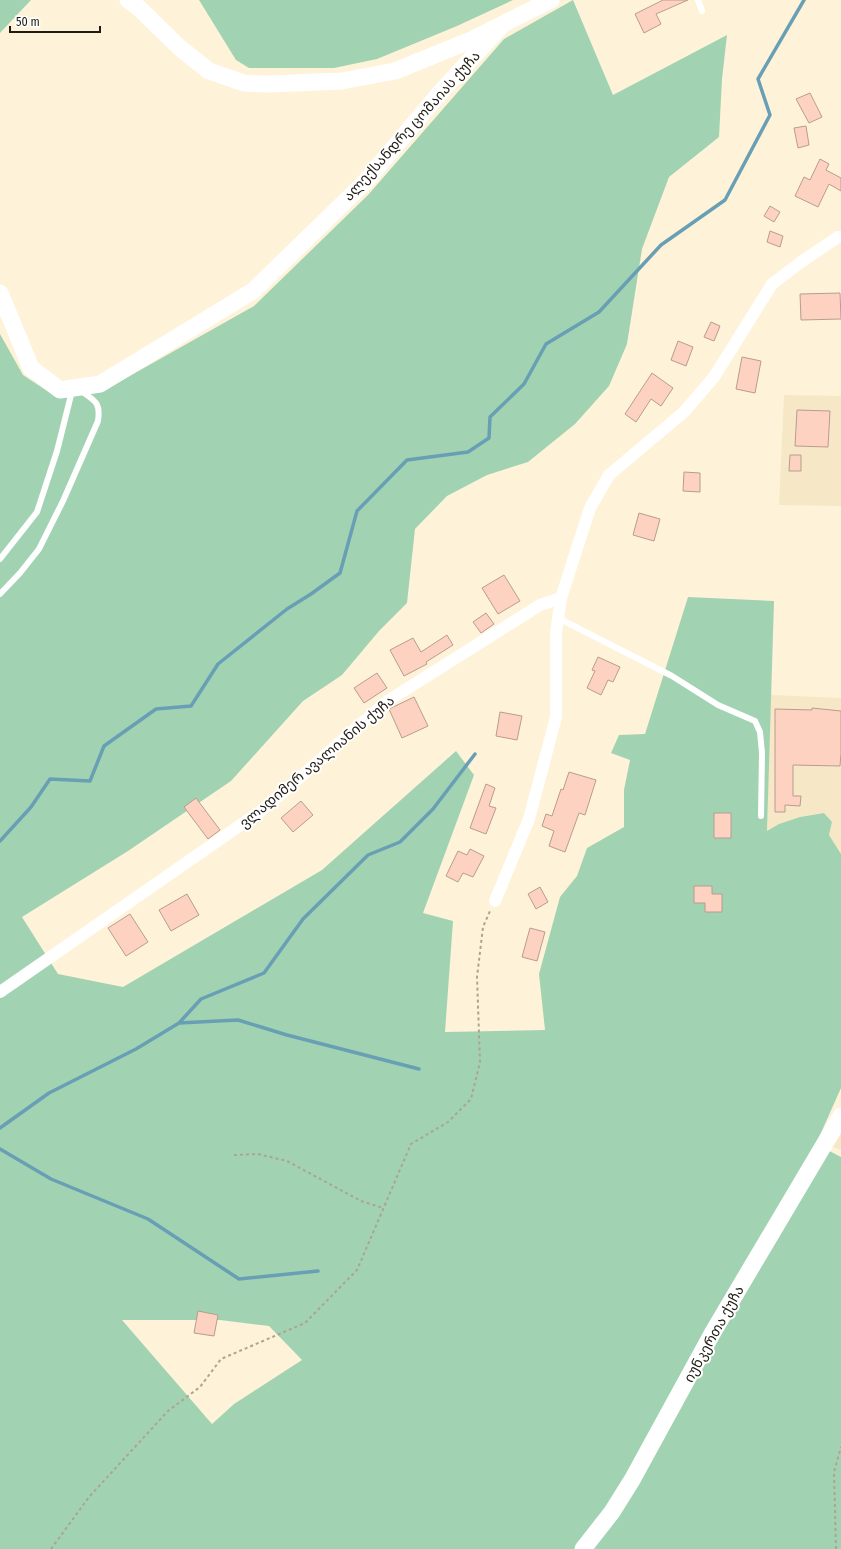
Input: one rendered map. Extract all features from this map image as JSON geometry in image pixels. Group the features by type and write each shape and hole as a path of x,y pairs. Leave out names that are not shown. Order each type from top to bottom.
{"main road":[{"path":"128,0 139,8 180,48 209,71 244,83 269,84 342,81 395,71 502,25 551,0"},
{"name":"ალექსანდრე ცომაიას ქუჩა","path":"0,293 31,368 60,390 100,384 253,291 365,182 439,94 502,25"},
{"name":"იუნკერთა ქუჩა","path":"583,1549 612,1512 632,1480 713,1332 841,1116"}],"street":[{"path":"495,901 529,819 556,717 556,633 561,598 590,508 609,475 684,412 714,377 772,284 801,262 838,237 841,237"},
{"name":"ვლადიმერ ავალიანის ქუჩა","path":"0,992 265,808 386,702 540,605 561,598"}],"lane":[{"path":"698,0 702,11"},
{"path":"0,559 37,512 57,451 75,388 97,404 99,411 98,421 63,501 39,548 20,573 0,594"},
{"path":"558,618 672,676 718,705 755,721 760,732 762,753 761,816"}],"path":[{"path":"51,1549 89,1497 168,1411 200,1387 222,1359 306,1323 332,1298 357,1270 411,1144 448,1122 471,1099 480,1062 477,977 483,927 495,901"},
{"path":"234,1155 258,1154 287,1162 362,1201 383,1208"},
{"path":"836,1549 834,1472 841,1447"}],"shaded area":[{"path":"784,395 841,396 841,506 779,505"},
{"path":"770,695 841,698 841,854 829,835 832,822 824,813 800,817 779,824 767,832"},
{"path":"841,1134 841,1150 833,1147"}],"green space":[{"path":"0,0 31,0 0,33"},
{"path":"199,0 513,0 457,26 377,59 334,68 249,68 236,60"},
{"path":"573,0 613,95 727,35 722,79 719,137 669,177 642,249 627,344 609,386 575,424 528,462 487,475 447,496 415,529 407,603 379,631 342,675 303,701 231,781 128,851 22,917 58,974 123,987 322,870 456,751 474,775 423,913 453,921 445,1032 545,1030 539,974 560,897 577,876 587,848 624,827 624,790 630,760 611,753 619,735 645,734 688,597 774,601 767,831 779,824 800,817 824,813 832,822 829,835 841,854 841,1088 816,1144 841,1157 841,1549 0,1549 0,334 23,375 58,398 103,391 254,306 368,195 504,39","holes":["122,1320 220,1320 269,1326 302,1360 234,1404 212,1424"]}],"building":[{"path":"663,0 688,0 656,14 661,24 644,33 635,14"},
{"path":"810,93 822,117 809,123 796,99"},
{"path":"806,126 809,145 798,148 794,128"},
{"path":"820,159 829,164 826,170 841,178 841,191 829,184 818,207 795,196 804,177 810,180"},
{"path":"770,206 780,212 774,222 764,216"},
{"path":"770,231 783,236 780,247 767,242"},
{"path":"840,293 841,319 801,320 800,294"},
{"path":"711,322 720,326 714,341 704,337"},
{"path":"678,341 693,347 686,366 671,360"},
{"path":"742,357 761,361 755,393 736,389"},
{"path":"652,373 673,388 661,406 651,399 636,422 625,414"},
{"path":"797,410 830,411 828,447 795,446"},
{"path":"790,455 801,455 801,471 789,471"},
{"path":"684,472 700,473 700,492 683,491"},
{"path":"639,513 660,519 654,541 633,535"},
{"path":"504,575 520,601 498,614 482,588"},
{"path":"486,613 494,624 481,633 473,622"},
{"path":"447,635 453,645 426,662 427,664 404,676 390,650 413,638 421,652"},
{"path":"598,657 620,667 613,682 608,680 601,695 587,688 595,671 592,670"},
{"path":"377,673 387,688 364,703 354,688"},
{"path":"414,697 428,726 402,738 389,709"},
{"path":"812,708 841,711 840,766 793,765 793,796 801,796 800,806 785,805 785,812 775,812 775,709 812,710"},
{"path":"500,712 522,716 517,740 496,736"},
{"path":"569,772 596,780 585,815 579,813 565,852 549,846 554,831 542,826 546,814 552,816 561,789 563,790"},
{"path":"486,784 495,788 489,806 496,808 486,834 470,828"},
{"path":"196,798 220,830 208,839 184,807"},
{"path":"301,801 313,815 293,832 281,818"},
{"path":"714,813 731,813 731,838 714,838"},
{"path":"470,849 484,856 473,877 463,873 458,882 446,876 458,851 467,855"},
{"path":"694,886 712,886 712,894 722,894 722,912 705,912 705,903 694,903"},
{"path":"540,887 548,902 536,909 528,894"},
{"path":"187,894 199,915 171,931 159,910"},
{"path":"130,914 148,942 126,956 108,928"},
{"path":"530,928 545,932 537,961 522,957"},
{"path":"198,1311 218,1315 214,1336 194,1333"}],"waterway":[{"path":"0,841 31,807 50,779 90,781 104,746 156,709 191,706 218,664 287,609 340,573 357,511 407,460 468,452 489,438 490,417 524,384 546,344 599,312 661,245 725,200 770,115 758,79 804,0"},
{"path":"179,1023 201,999 264,973 303,919 368,855 400,842 433,809 475,754"},
{"path":"0,1128 49,1093 136,1049 179,1023 238,1020 287,1035 419,1069"},
{"path":"0,1149 51,1179 148,1219 239,1279 318,1271"}]}
